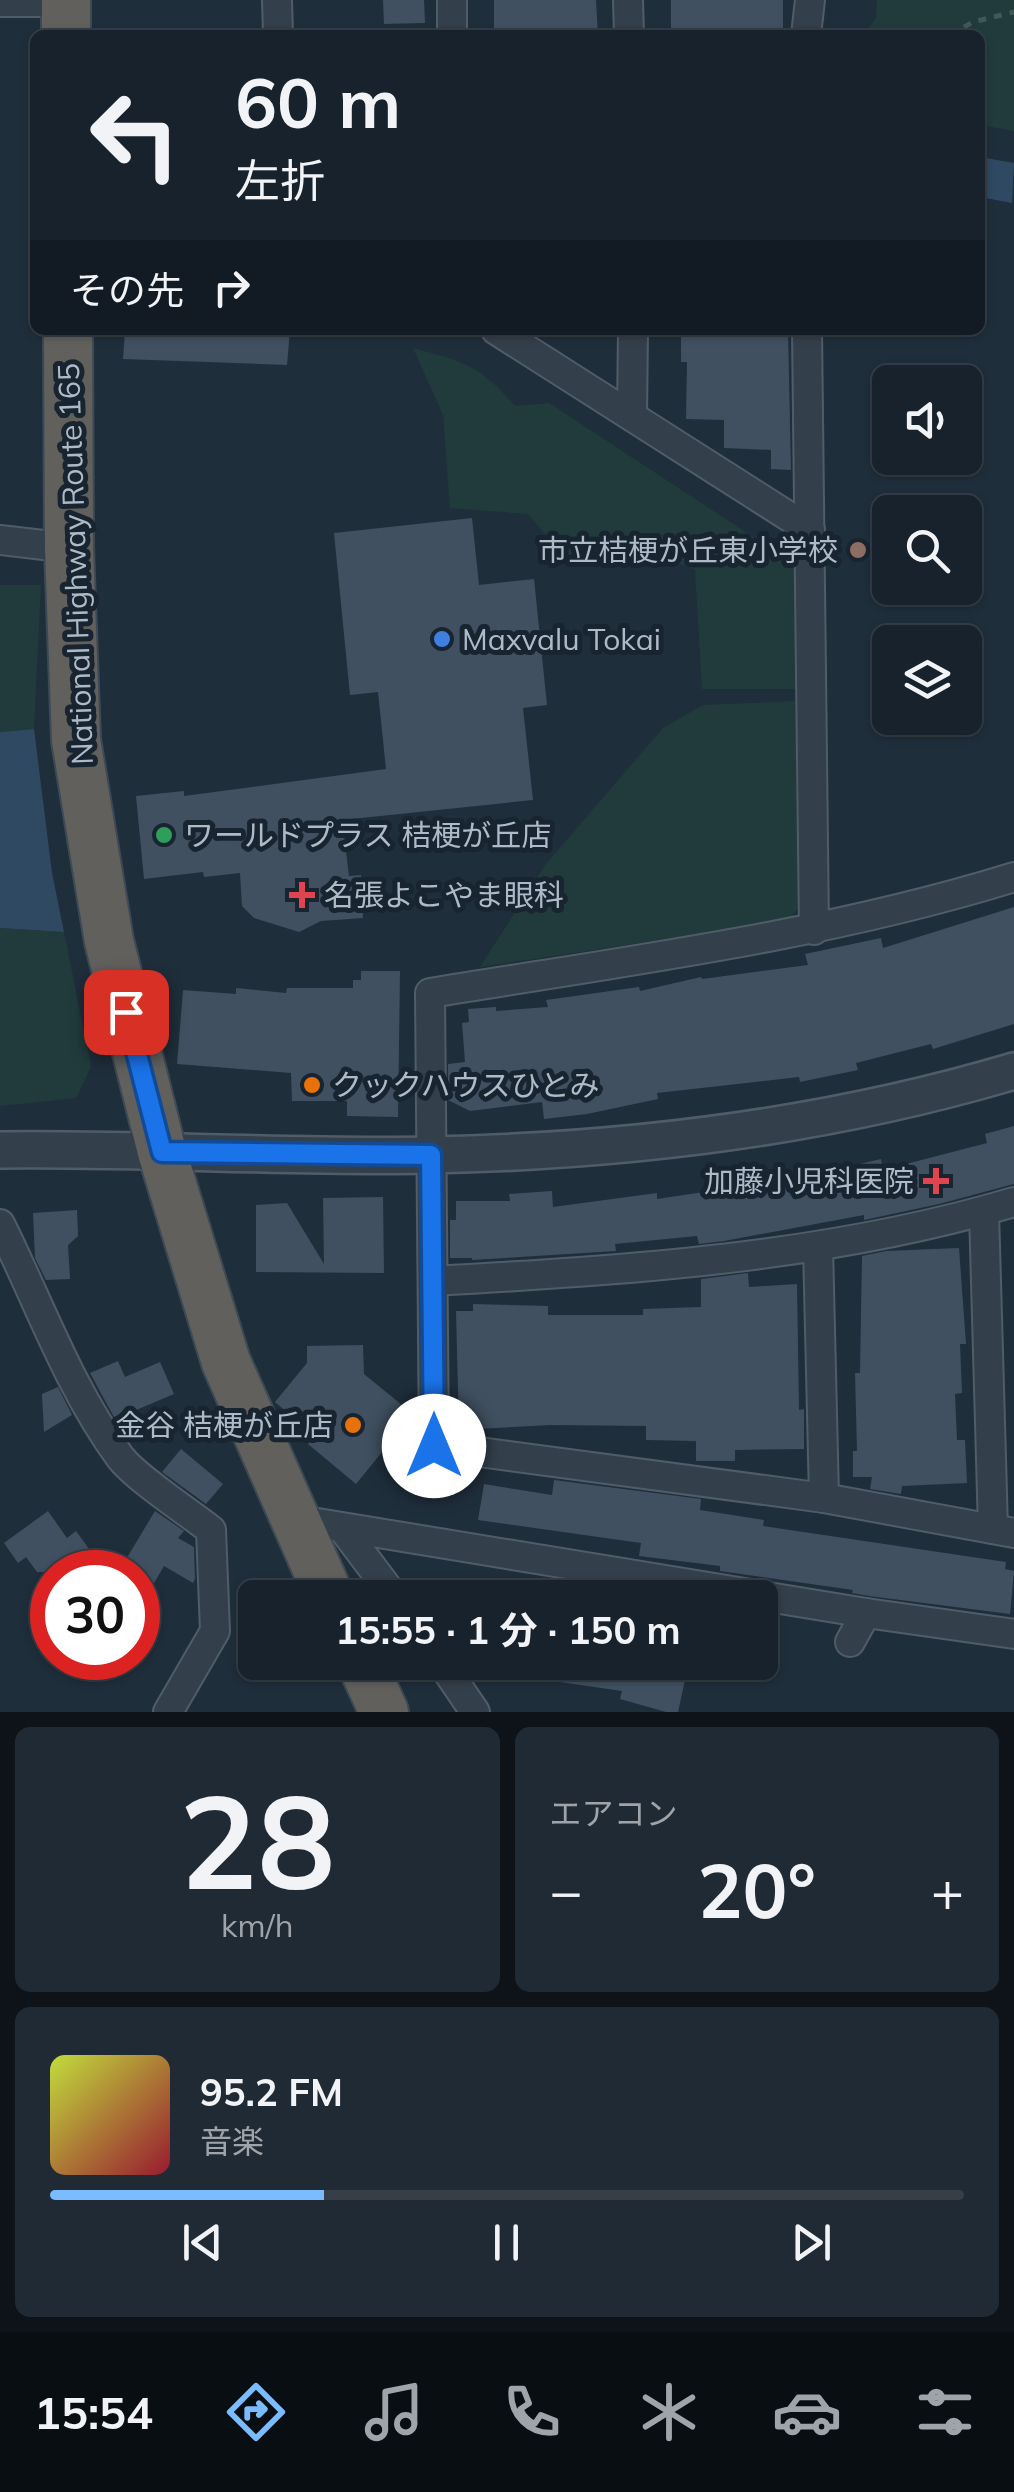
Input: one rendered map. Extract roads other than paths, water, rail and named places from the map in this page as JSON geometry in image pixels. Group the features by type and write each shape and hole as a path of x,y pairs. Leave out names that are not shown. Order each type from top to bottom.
{"highway":[{"name":"National Highway Route 165","path":"68,335 69,548 76,740 109,942 162,1152 226,1362 322,1580"},
{"path":"369,1680 384,1712"}],"street":[{"path":"277,0 278,30"},
{"path":"452,0 452,30"},
{"path":"628,0 628,30"},
{"path":"807,30 810,0"},
{"path":"0,2 66,12"},
{"path":"504,335 810,530"},
{"path":"632,416 634,335"},
{"path":"807,335 814,930"},
{"path":"0,540 69,548"},
{"path":"984,1211 1003,1531 824,1498 434,1446 430,993 814,930 891,913 1014,877"},
{"path":"0,1150 431,1155 538,1150 736,1132 912,1098 1014,1071"},
{"path":"433,1281 646,1267 818,1246 1014,1202"},
{"path":"0,1224 58,1354 122,1460 211,1530 215,1631 168,1712"},
{"path":"818,1246 824,1498"},
{"path":"293,1519 1014,1634"},
{"path":"344,1530 382,1580"},
{"path":"850,1642 866,1613"},
{"path":"453,1680 475,1712"}],"water":[{"path":"985,158 1014,163 1012,203 985,198"},
{"path":"34,729 52,873 64,932 0,928 0,732"}],"place":[{"name":"市立桔梗が丘東小学校","path":"858,550"},
{"name":"Maxvalu Tokai","path":"442,639"},
{"name":"ワールドプラス 桔梗が丘店","path":"164,835"},
{"name":"名張よこやま眼科","path":"302,895"},
{"name":"クックハウスひとみ","path":"312,1085"},
{"name":"加藤小児科医院","path":"936,1181"},
{"name":"金谷 桔梗が丘店","path":"353,1425"}]}
